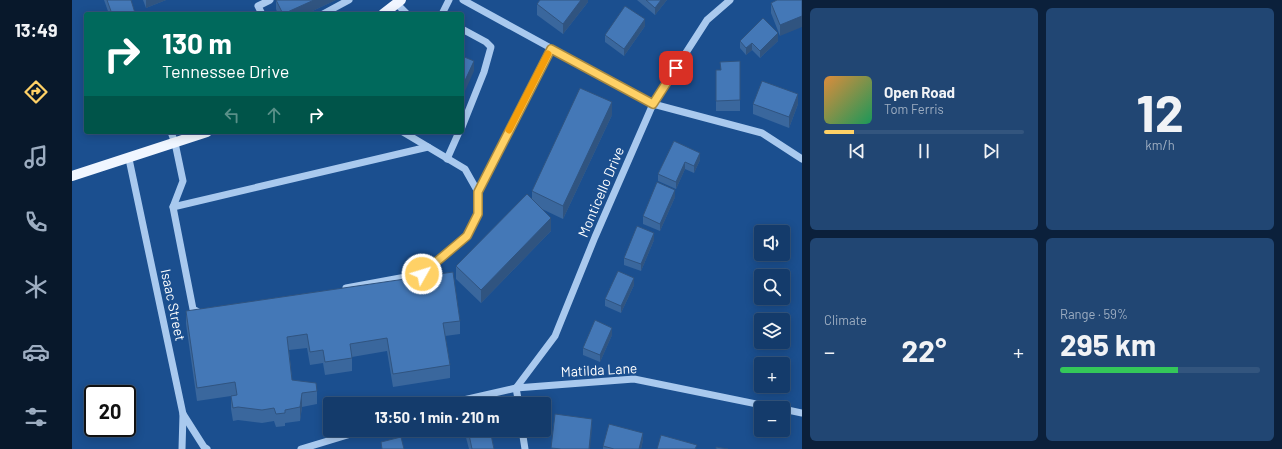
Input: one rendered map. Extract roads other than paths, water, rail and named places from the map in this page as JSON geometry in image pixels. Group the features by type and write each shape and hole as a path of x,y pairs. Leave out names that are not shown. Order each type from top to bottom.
{"main road":[{"path":"386,12 399,2"},
{"path":"72,176 201,134"}],"street":[{"path":"261,12 258,6 270,0"},
{"path":"443,12 449,0"},
{"path":"463,0 653,104 762,133 802,159"},
{"name":"Monticello Drive","path":"516,388 555,336 595,237 653,104 707,20 730,0"},
{"path":"322,12 345,1"},
{"path":"399,2 406,12"},
{"path":"464,30 486,42 491,47 484,72 464,121"},
{"path":"337,289 422,274 467,236 478,214 478,192 551,49"},
{"path":"172,134 183,181 173,207 193,309 202,314 208,313"},
{"path":"405,134 465,169 478,192"},
{"path":"447,158 459,134"},
{"path":"173,207 428,147"},
{"name":"Isaac Street","path":"129,158 183,414 204,447 207,449"},
{"name":"Matilda Lane","path":"477,397 516,388 634,379 754,404"},
{"path":"516,388 518,397"},
{"path":"790,410 802,413"},
{"path":"182,449 183,414"},
{"path":"301,449 341,437"},
{"path":"523,437 525,449"}]}
